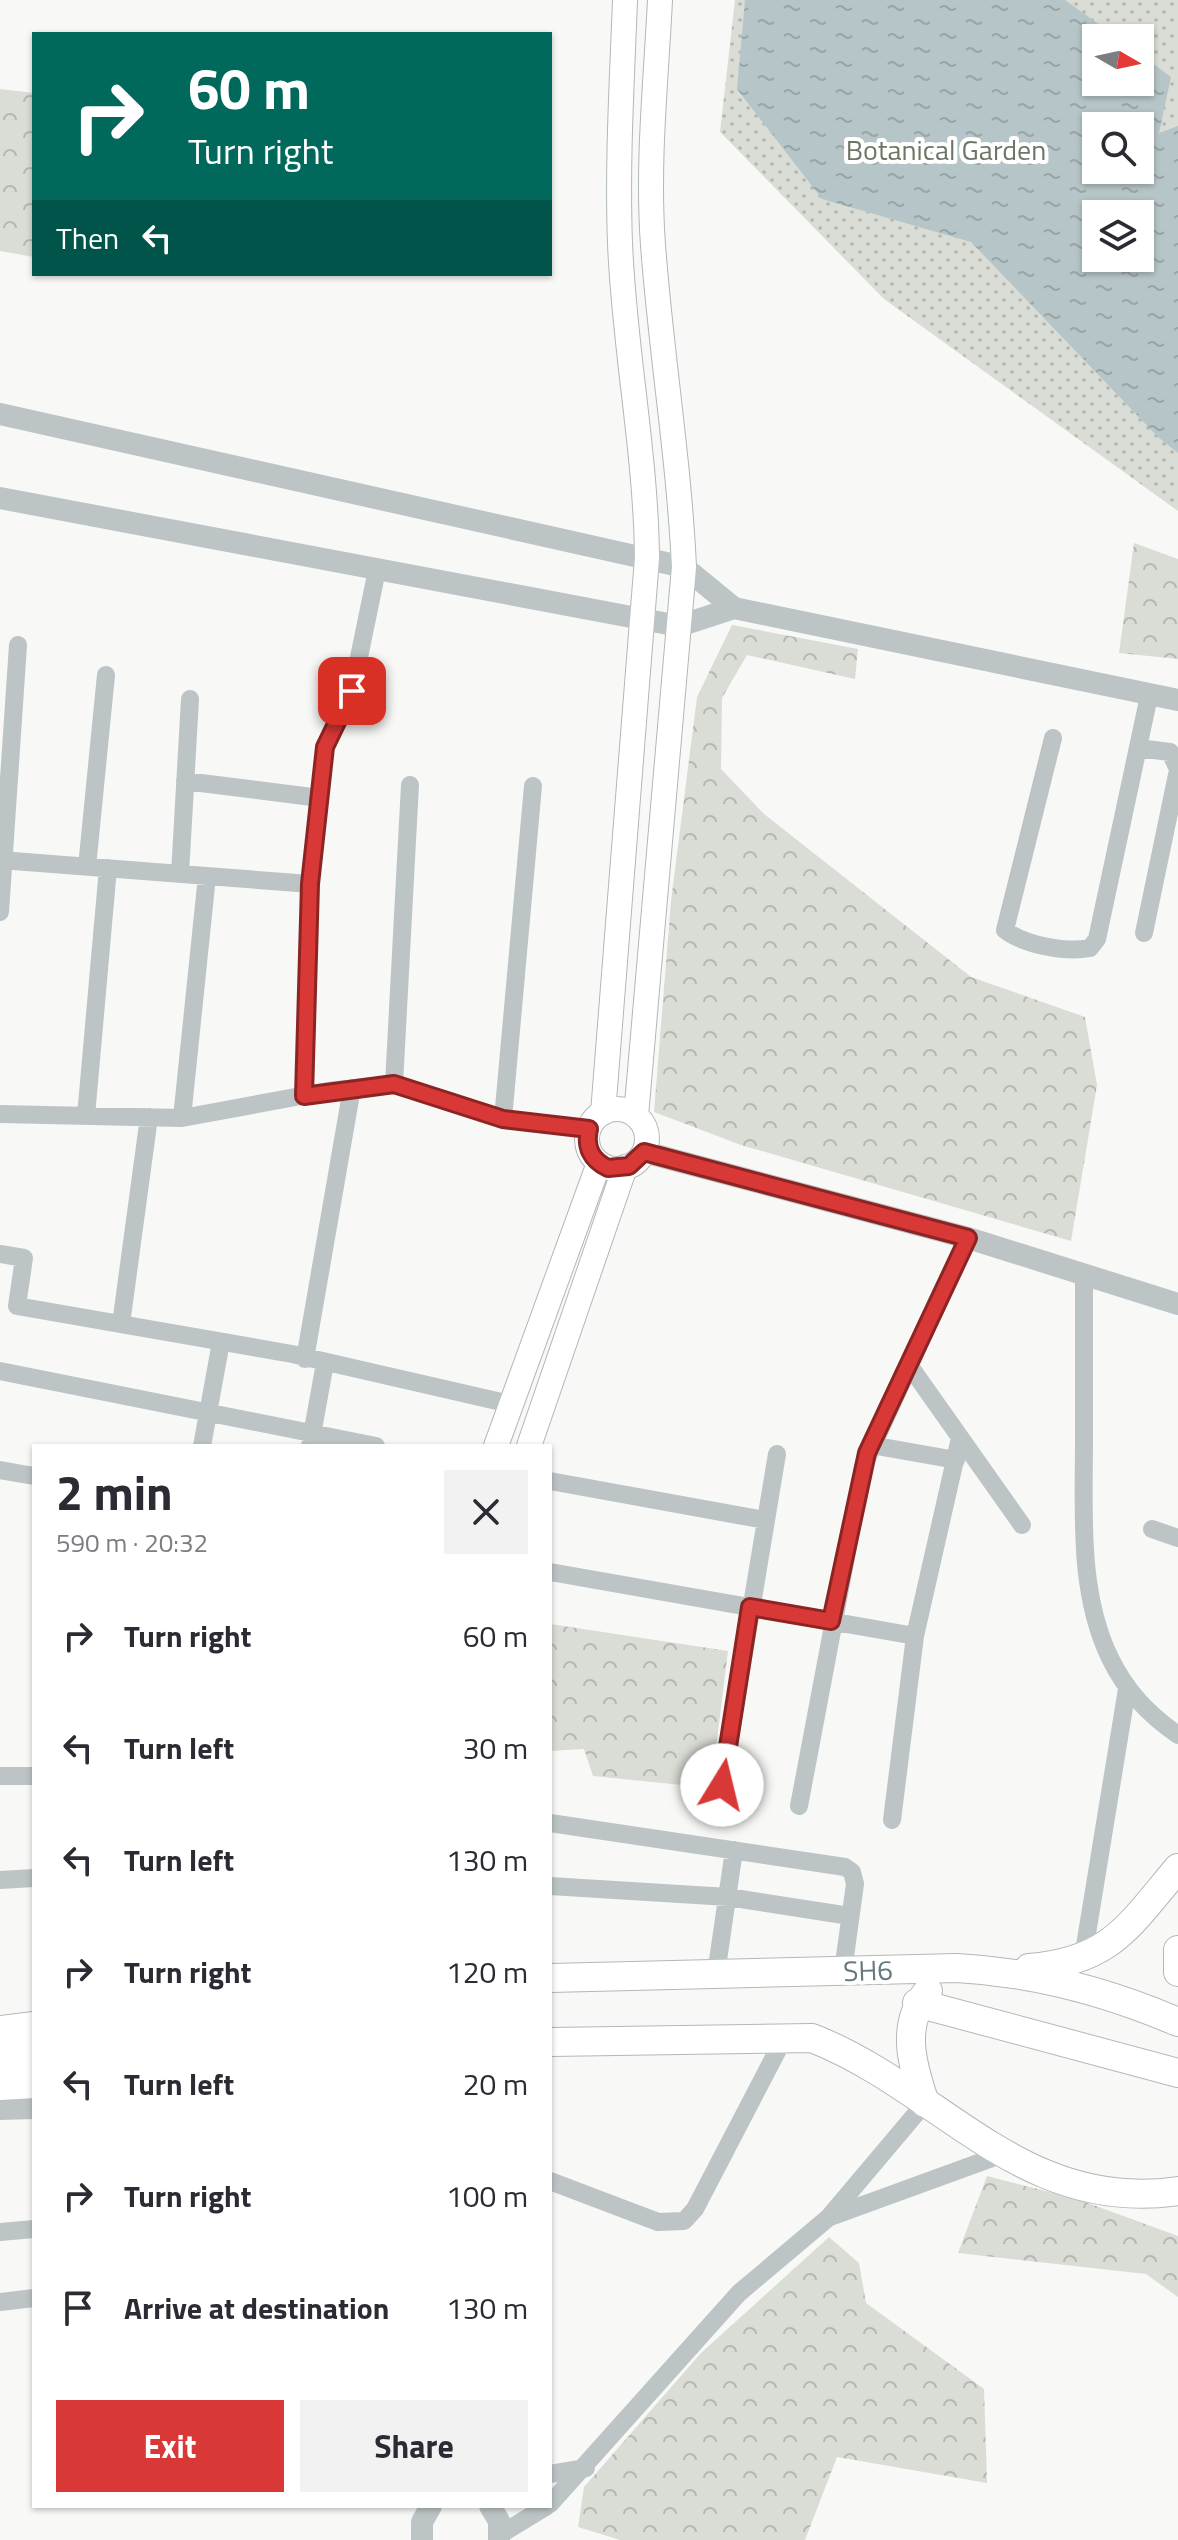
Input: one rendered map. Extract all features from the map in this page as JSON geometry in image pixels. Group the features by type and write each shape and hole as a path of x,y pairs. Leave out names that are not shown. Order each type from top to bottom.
{"main road":[{"path":"625,0 619,147 620,245 647,488 647,558 596,1121 588,1147 599,1163 608,1168 634,1160"},
{"path":"636,1116 684,567 681,486 653,243 660,0"},
{"path":"530,1444 646,1132 636,1116 618,1109 596,1121"},
{"path":"497,1444 599,1163"},
{"path":"1000,1970 1063,1965 1083,1958 1118,1938 1178,1868"},
{"path":"1178,1950 1178,1972"},
{"path":"925,2103 910,2061 911,2029 917,2003 957,1968"},
{"name":"SH6","path":"552,1978 957,1968 1000,1970 1091,1991 1178,2022"},
{"path":"917,2003 1178,2073"},
{"path":"0,2030 32,2026"},
{"path":"552,2042 812,2038 844,2051 1003,2154 1069,2185 1171,2197"},
{"path":"0,2046 32,2041"},
{"path":"0,2065 32,2064"},
{"path":"0,2086 32,2084"}],"street":[{"path":"0,414 684,567 734,608 1178,700"},
{"path":"0,498 679,626 734,608"},
{"path":"304,1096 310,884 325,747 352,691 377,570"},
{"path":"0,912 18,645"},
{"path":"87,867 106,675"},
{"path":"1053,738 1005,930 1023,940 1080,950 1090,948 1097,939 1149,696"},
{"path":"180,874 190,699"},
{"path":"1138,748 1170,752 1178,770 1144,933"},
{"path":"185,781 320,798"},
{"path":"394,1084 410,785"},
{"path":"503,1119 533,786"},
{"path":"2,860 310,884"},
{"path":"86,1116 108,868"},
{"path":"182,1118 207,876"},
{"path":"0,1114 182,1118 352,1088 394,1084 503,1119 596,1121"},
{"path":"305,1359 352,1088"},
{"path":"121,1324 149,1117"},
{"path":"634,1160 968,1238 1178,1304"},
{"path":"799,1806 831,1621 863,1467 968,1238"},
{"path":"0,1254 24,1258 17,1306 221,1342 510,1404"},
{"path":"1084,1275 1087,1569 1095,1613 1109,1656 1127,1689 1150,1715 1178,1735"},
{"path":"202,1444 221,1342"},
{"path":"310,1440 325,1363"},
{"path":"909,1365 1022,1525"},
{"path":"0,1371 207,1412 310,1440 354,1444"},
{"path":"892,1820 915,1636 960,1438"},
{"path":"871,1445 956,1460"},
{"path":"722,1785 777,1454"},
{"path":"0,1470 32,1476"},
{"path":"552,1481 765,1520"},
{"path":"1152,1529 1178,1538"},
{"path":"552,1572 915,1636"},
{"path":"1083,1958 1127,1689"},
{"path":"0,1776 32,1776"},
{"path":"552,1823 845,1867 854,1878 843,1971"},
{"path":"716,1974 734,1850"},
{"path":"0,1880 32,1878"},
{"path":"552,1886 728,1897 850,1916"},
{"path":"552,2182 658,2222 684,2221 695,2209 784,2038"},
{"path":"552,2501 586,2468 739,2293 828,2218 925,2103"},
{"path":"0,2109 32,2108"},
{"path":"828,2218 1003,2154"},
{"path":"0,2232 32,2229"},
{"path":"0,2302 32,2298"},
{"path":"552,2474 586,2468"},
{"path":"422,2540 422,2522 429,2508"},
{"path":"491,2508 500,2537 544,2508"}],"green space":[{"name":"Botanical Garden","path":"735,0 1178,0 1178,511 884,299 720,132"},
{"path":"0,89 32,93 32,257 0,251"},
{"path":"1134,543 1178,559 1178,659 1119,653"},
{"path":"732,625 858,649 855,679 747,655 722,698 721,769 764,814 971,977 1085,1017 1097,1085 1071,1241 741,1145 654,1112 671,901 697,697"},
{"path":"552,1624 728,1651 711,1788 593,1776 584,1749 552,1751"},
{"path":"987,2176 1077,2199 1178,2236 1178,2297 1146,2274 958,2253"},
{"path":"829,2237 859,2263 866,2303 984,2389 987,2483 837,2457 805,2540 620,2540 578,2527 584,2487 701,2353"}],"water":[{"name":"Botanical Garden","path":"745,0 1065,0 1098,24 1082,24 1082,96 1154,96 1154,64 1171,77 1159,133 1178,126 1178,453 1158,437 971,242 822,199 737,89"}],"route":[{"path":"352,691 325,747 310,884 304,1096 394,1084 503,1119 589,1129 588,1147 592,1156 608,1168 629,1166 644,1152 968,1238 867,1453 831,1621 750,1607 722,1785"}]}
